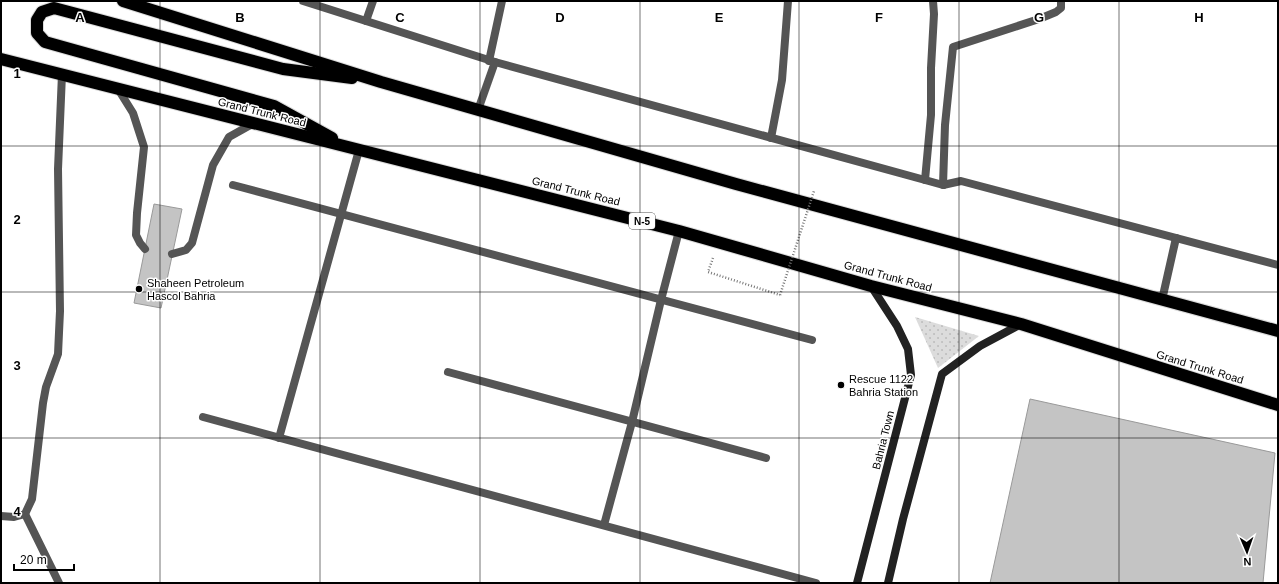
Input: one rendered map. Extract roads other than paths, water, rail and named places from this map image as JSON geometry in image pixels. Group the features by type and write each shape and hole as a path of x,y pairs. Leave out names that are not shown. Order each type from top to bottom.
{"highway":[{"path":"123,1 381,82 736,184 1278,331"},
{"path":"347,146 274,106 45,42 37,33 37,20 42,12 54,8 283,69 381,82"},
{"name":"Grand Trunk Road","path":"1,59 679,231 871,286 1021,324 1278,404"}],"main road":[{"name":"Bahria Town","path":"857,583 911,375 908,349 897,326 871,286"},
{"path":"888,583 903,519 942,374 980,346 1021,324"}],"street":[{"path":"303,1 492,62 925,180 943,184 961,181 1278,265"},
{"path":"366,21 373,1"},
{"path":"478,110 492,62 502,1"},
{"path":"771,138 782,80 788,1"},
{"path":"925,180 930,115 934,14 933,1"},
{"path":"943,184 945,125 953,47 1056,12 1061,8 1061,1"},
{"path":"1,516 14,517 25,514 32,499 46,387 58,354 60,311 58,169 62,74"},
{"path":"118,89 133,113 144,147 136,235 145,249"},
{"path":"172,254 186,250 192,243 213,165 229,137 254,123"},
{"path":"279,438 358,150"},
{"path":"233,185 812,340"},
{"path":"604,525 632,422 679,231"},
{"path":"1162,300 1176,238"},
{"path":"448,372 766,458"},
{"path":"203,417 816,583"},
{"path":"25,514 59,583"}],"place":[{"name":"Shaheen Petroleum Hascol Bahria","path":"139,289"},
{"name":"Rescue 1122 Bahria Station","path":"841,385"}]}
